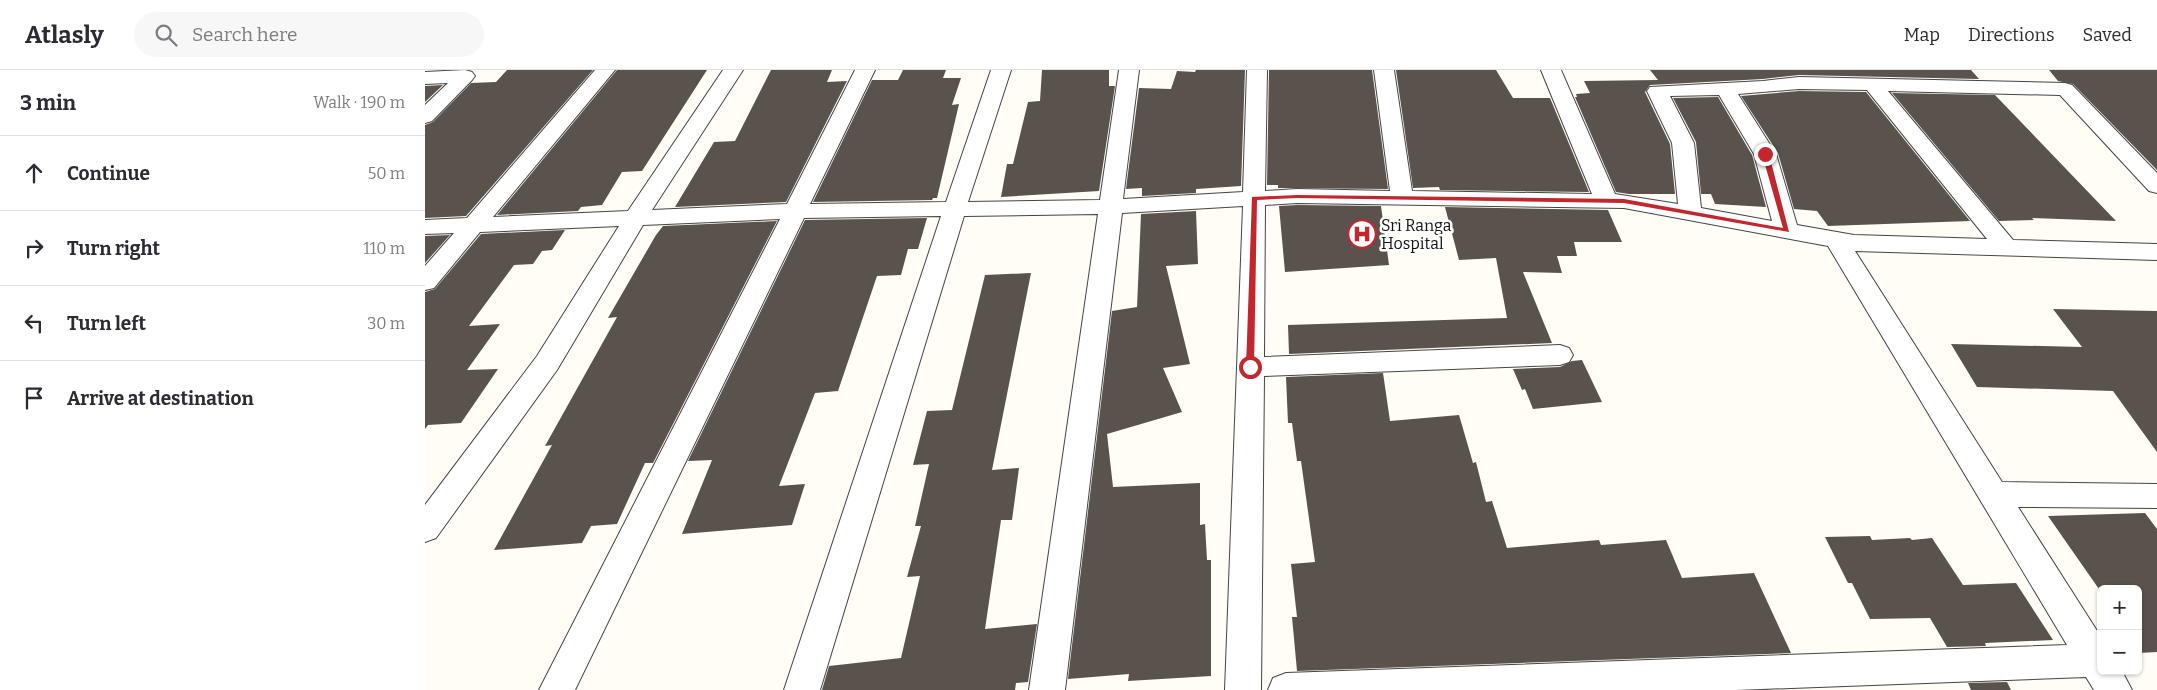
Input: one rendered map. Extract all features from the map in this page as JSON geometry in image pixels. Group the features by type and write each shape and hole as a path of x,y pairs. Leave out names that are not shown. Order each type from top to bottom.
{"street":[{"path":"425,282 605,70"},
{"path":"425,529 547,362 635,218 733,70"},
{"path":"557,690 638,521 796,211 865,70"},
{"path":"802,690 955,208 1001,70"},
{"path":"1047,690 1129,70"},
{"path":"1243,690 1257,70"},
{"path":"1384,70 1402,198"},
{"path":"1551,70 1607,202"},
{"path":"425,78 469,73"},
{"path":"425,117 469,73"},
{"path":"1690,213 1683,143 1657,91 1725,89 1799,83 2065,89 2157,186"},
{"path":"1873,84 2006,248"},
{"path":"1725,89 1765,154 1787,231"},
{"path":"425,227 796,211 1110,207 1297,196 1624,201 1854,243 2156,253"},
{"path":"1835,239 2097,664"},
{"path":"1250,367 1560,355"},
{"path":"1993,494 2157,496"},
{"path":"1286,690 2097,667"},
{"path":"2104,675 2113,690"}],"building":[{"path":"507,70 593,70 466,216 425,218 425,125 433,122 471,83 496,82"},
{"path":"617,70 707,70 642,171 622,172 602,205 581,207 578,211 497,215"},
{"path":"771,70 832,70 827,82 847,81 786,202 675,207 714,142 735,141"},
{"path":"903,70 946,70 943,78 961,78 952,105 959,104 937,198 932,200 813,202 872,80 898,80"},
{"path":"1042,70 1109,70 1109,86 1115,86 1099,191 1001,197 1007,164 1013,164 1028,102 1040,101"},
{"path":"1196,70 1245,70 1241,186 1196,189 1196,193 1142,196 1142,188 1126,189 1139,88 1171,89 1177,71 1195,72"},
{"path":"1269,70 1372,70 1388,189 1278,188 1278,185 1267,185"},
{"path":"1396,70 1496,70 1513,98 1550,98 1589,192 1440,190 1439,187 1413,188"},
{"path":"1650,70 1971,70 1979,79 1799,75 1763,79 1650,85 1645,92 1670,144 1675,194 1629,194 1616,192 1575,97 1577,97 1576,94 1590,93 1584,81 1658,80"},
{"path":"2049,70 2157,70 2157,170 2073,84 2058,81"},
{"path":"443,85 425,102 425,86"},
{"path":"1799,91 1866,92 1970,221 1828,226 1817,211 1794,209 1778,153 1741,96"},
{"path":"1892,93 1995,95 2116,221 2032,218 2034,220 1999,221"},
{"path":"1718,97 1752,155 1766,207 1715,204 1711,194 1701,194 1696,142 1673,98"},
{"path":"1279,206 1381,206 1389,265 1285,272"},
{"path":"1445,207 1608,210 1622,242 1574,242 1577,256 1557,256 1562,273 1523,272 1552,343 1289,354 1288,325 1507,318 1496,258 1459,260"},
{"path":"1196,211 1198,264 1166,266 1190,364 1163,368 1182,412 1107,434 1113,487 1200,483 1200,525 1205,524 1207,560 1211,560 1211,676 1128,681 1129,674 1068,679 1112,311 1137,307 1141,214"},
{"path":"927,218 918,249 908,249 901,275 877,276 838,391 815,393 779,486 805,484 792,525 682,534 712,460 688,461 805,220"},
{"path":"777,221 653,463 645,463 617,524 591,526 582,543 494,550 552,445 545,446 617,317 608,318 663,226"},
{"path":"565,230 552,250 542,251 533,264 514,265 469,326 500,324 467,370 498,369 461,423 428,425 425,429 425,292 435,289 481,234"},
{"path":"450,235 425,263 425,236"},
{"path":"1031,273 992,470 1019,468 1012,520 1001,520 985,629 1037,624 1028,682 1016,683 1015,690 822,690 829,666 901,658 920,576 907,577 921,526 915,526 929,464 913,465 927,411 952,410 985,275"},
{"path":"2053,309 2157,311 2157,452 2113,391 1977,387 1951,344 2082,347"},
{"path":"1582,360 1602,402 1533,409 1525,389 1522,390 1513,369 1560,367 1572,361"},
{"path":"1383,373 1390,421 1459,415 1473,463 1476,462 1486,502 1492,501 1507,548 1599,540 1601,545 1666,540 1682,578 1754,573 1791,653 1297,671 1292,617 1297,617 1291,564 1315,562 1301,461 1297,461 1292,423 1288,423 1286,377"},
{"path":"2145,513 2157,529 2157,652 2142,653 2142,585 2097,586 2048,516"},
{"path":"1870,536 1872,540 1932,538 1963,585 2016,583 2053,640 1985,643 1986,646 1947,647 1930,618 1870,619 1852,583 1848,583 1825,537"},
{"path":"2007,682 2011,690 1971,690 1968,683"}],"place":[{"name":"Sri Ranga Hospital","path":"1362,234"}],"route":[{"path":"1250,367 1254,198 1297,196 1624,201 1787,231 1765,154"}]}
